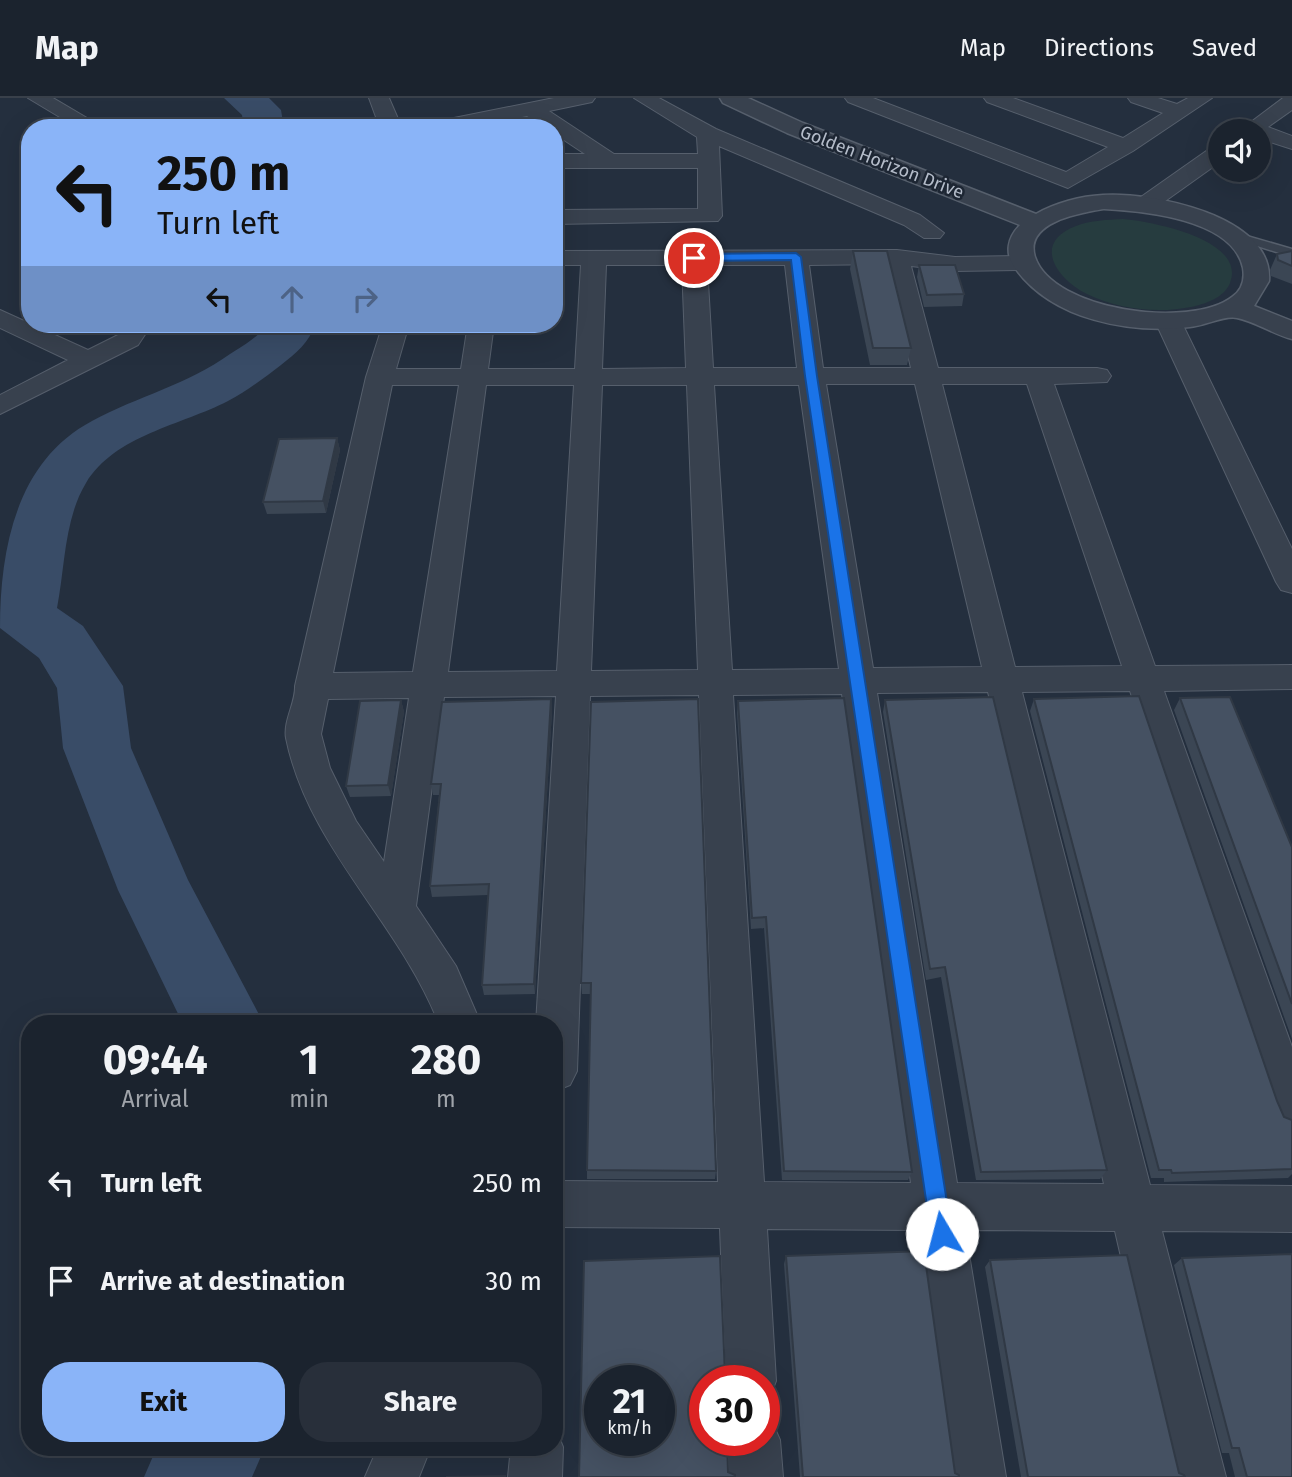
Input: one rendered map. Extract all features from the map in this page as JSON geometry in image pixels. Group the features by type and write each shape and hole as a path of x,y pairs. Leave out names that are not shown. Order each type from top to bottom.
{"street":[{"path":"38,98 77,119"},
{"path":"379,98 387,119"},
{"path":"480,119 585,98"},
{"path":"644,98 708,134 912,220 932,233"},
{"name":"Golden Horizon Drive","path":"731,98 795,128 1044,217"},
{"name":"Golden Horizon Drive","path":"761,98 1015,201 1044,217"},
{"path":"855,98 1068,181 1202,98"},
{"path":"994,98 1125,146"},
{"path":"1138,98 1179,112"},
{"path":"1270,119 1291,103"},
{"path":"531,109 546,119"},
{"path":"563,130 609,161"},
{"path":"563,217 710,216 708,134"},
{"path":"1271,136 1292,143"},
{"path":"1146,204 1208,160"},
{"path":"563,161 707,161"},
{"path":"1094,203 1146,204 1186,214 1222,230 1247,251 1254,262 1256,284 1242,301 1205,317 1168,321 1127,317 1087,307 1042,282 1023,256 1023,240 1044,217 1094,203"},
{"path":"563,258 897,257 955,264 1023,256"},
{"path":"796,257 811,376 979,1477"},
{"path":"897,257 1199,1477"},
{"path":"558,1015 594,258"},
{"path":"694,258 750,1365"},
{"path":"1242,301 1292,312"},
{"path":"1242,301 1292,331"},
{"path":"0,318 21,328"},
{"path":"1168,321 1292,582"},
{"path":"32,333 89,360"},
{"path":"0,406 129,340 133,333"},
{"path":"393,333 380,377 303,734 309,767 330,811 441,980 456,1015"},
{"path":"396,910 480,333"},
{"path":"1038,376 1292,1109"},
{"path":"380,377 1097,376"},
{"path":"312,685 1292,677"},
{"path":"563,1204 1292,1209"},
{"path":"392,1477 401,1456"},
{"path":"535,1477 536,1456"},
{"path":"755,1456 756,1477"}],"lane":[{"path":"1222,230 1292,253"}],"green space":[{"path":"1123,219 1173,229 1210,244 1224,255 1231,268 1227,288 1214,300 1202,304 1178,309 1151,310 1099,299 1066,279 1053,261 1052,251 1062,233 1082,224"}],"building":[{"path":"853,251 887,251 911,348 873,348"},
{"path":"1292,251 1292,266 1278,260 1277,254"},
{"path":"919,265 955,265 964,294 927,295"},
{"path":"337,438 323,501 263,502 279,439"},
{"path":"1139,696 1277,1101 1284,1117 1292,1120 1292,1169 1172,1173 1171,1170 1159,1170 1034,699"},
{"path":"993,697 1107,1170 981,1172 945,967 930,969 885,700"},
{"path":"1230,697 1292,847 1292,1004 1180,698"},
{"path":"844,698 912,1172 784,1171 766,917 752,918 738,701"},
{"path":"551,699 534,984 482,985 489,884 430,886 441,784 431,784 442,702"},
{"path":"698,699 716,1171 587,1170 591,983 581,983 591,702"},
{"path":"401,700 388,785 346,786 360,701"},
{"path":"924,1251 955,1473 959,1477 803,1477 786,1256"},
{"path":"1292,1254 1292,1477 1247,1477 1239,1448 1232,1448 1182,1258"},
{"path":"1127,1255 1179,1473 1185,1477 1028,1477 990,1260"},
{"path":"720,1256 725,1365 689,1365 689,1456 728,1456 728,1472 735,1477 579,1477 584,1261"}],"waterway":[{"path":"243,98 261,110 262,119"},
{"path":"219,1015 155,890 97,748 90,686 61,642 24,616 47,506 63,473 77,456 112,432 210,390 246,367 287,333"},
{"path":"195,1477 209,1456"}],"route":[{"path":"694,258 796,257 811,376 942,1234"}]}
